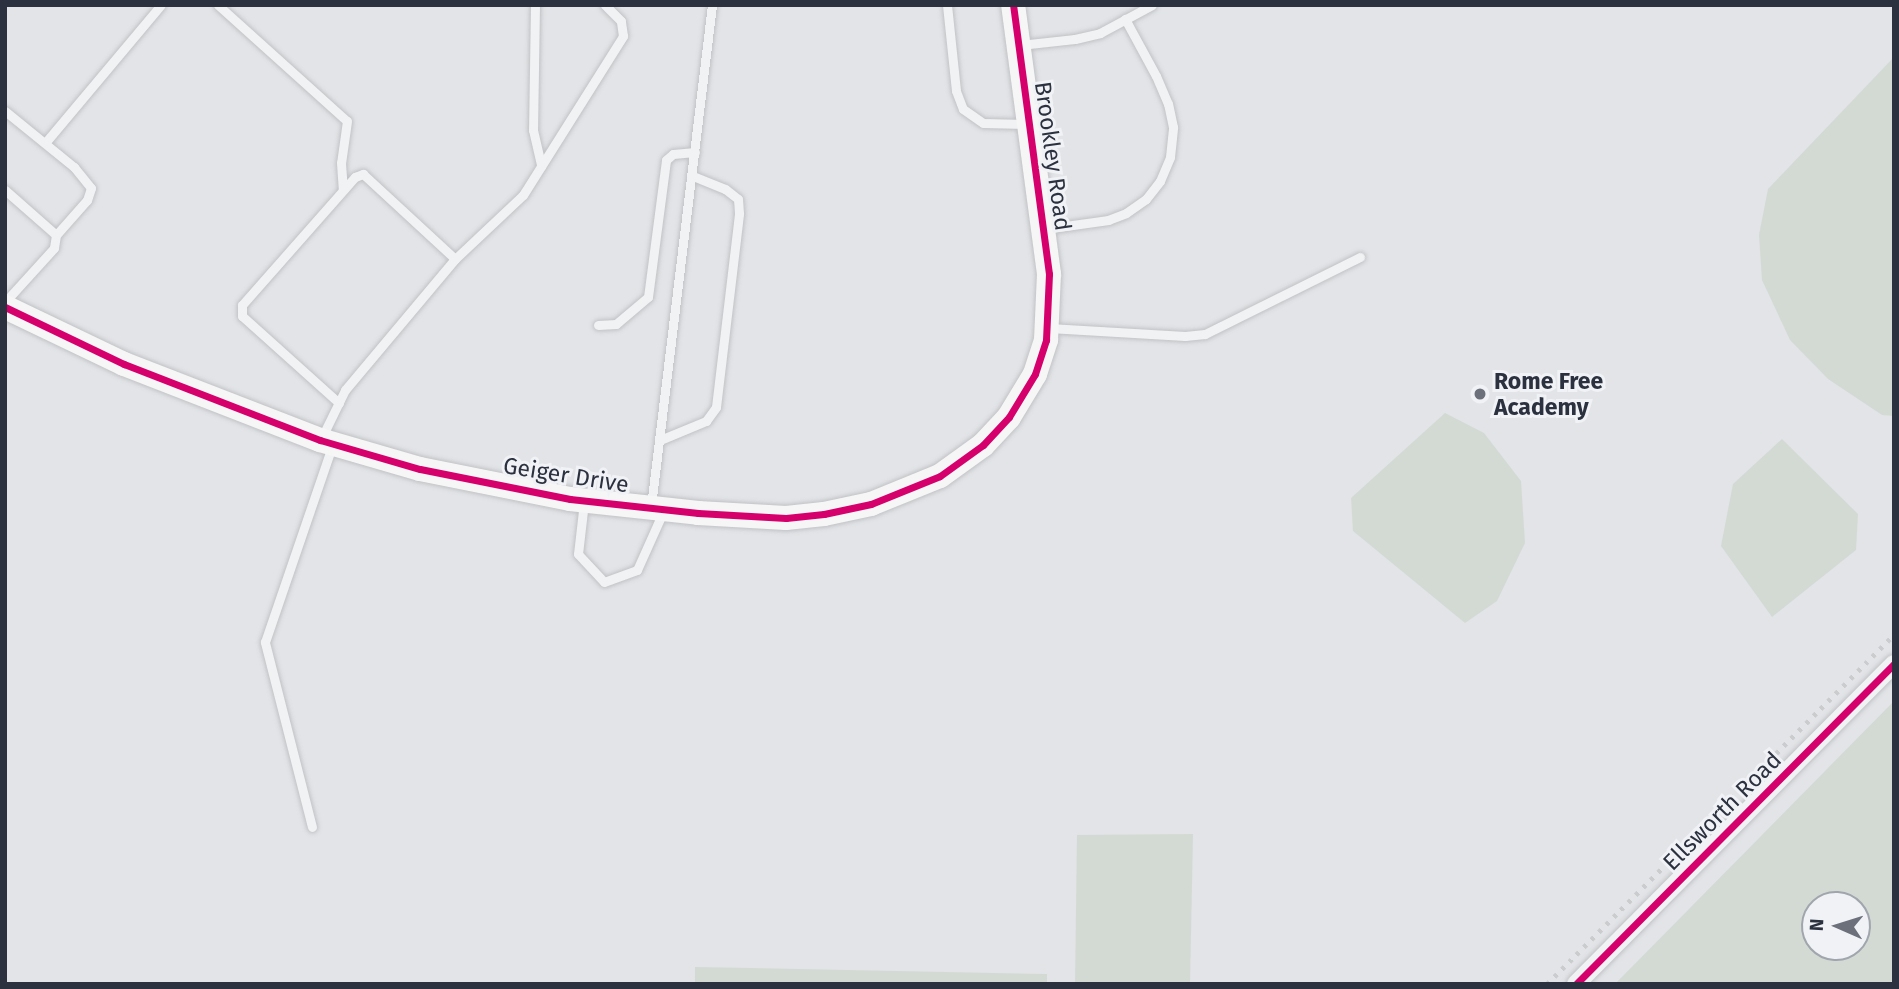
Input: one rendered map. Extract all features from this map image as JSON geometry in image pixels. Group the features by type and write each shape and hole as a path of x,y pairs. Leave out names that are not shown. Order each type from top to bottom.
{"street":[{"name":"Brookley Road","path":"1013,5 1043,229 1049,320"},
{"name":"Geiger Drive","path":"5,305 124,364 326,442 420,468 584,500 657,509 786,518 824,514 871,504 940,476 983,445 1009,417 1035,374 1049,320"},
{"name":"Ellsworth Road","path":"1576,984 1894,664"}],"lane":[{"path":"45,143 161,5"},
{"path":"218,5 347,121 341,163 344,190"},
{"path":"535,5 533,130 541,166"},
{"path":"312,827 265,642 339,403 345,390 455,258 523,195 623,36 621,21 605,5"},
{"path":"584,500 578,554 604,582 637,570 657,509 660,440 712,5"},
{"path":"947,5 956,91 963,109 983,123 1030,124"},
{"path":"1018,45 1075,39 1100,33 1152,5"},
{"path":"1043,229 1108,220 1126,213 1146,199 1160,181 1170,157 1172,127 1168,104 1125,19"},
{"path":"5,111 74,167 90,188 87,200 56,235 54,248 5,305"},
{"path":"598,326 616,324 648,297 666,160 673,154 695,152"},
{"path":"339,403 242,316 242,305 355,177 363,174 455,258"},
{"path":"660,440 706,421 716,407 739,213 738,199 725,189 693,177"},
{"path":"5,190 56,235"},
{"path":"1049,320 1185,336 1205,334 1360,257"}],"shaded area":[{"path":"1894,57 1894,416 1882,415 1828,379 1790,340 1762,280 1759,235 1768,189"},
{"path":"1445,413 1484,433 1521,481 1525,543 1497,601 1465,623 1353,531 1351,498"},
{"path":"1782,439 1858,514 1856,550 1772,617 1721,546 1733,484"},
{"path":"1894,701 1894,984 1615,984"},
{"path":"1193,834 1190,984 1075,984 1077,835"},
{"path":"695,967 1047,974 1047,984 695,984"}],"railway":[{"path":"1547,984 1894,635"}],"cycle path":[{"path":"5,307 124,364 320,440 420,469 570,499 698,513 786,518 824,514 871,504 940,476 983,445 1009,417 1035,374 1046,340 1049,274 1013,5"},
{"path":"1576,984 1894,664"}],"place":[{"name":"Rome Free Academy","path":"1480,394"}]}
